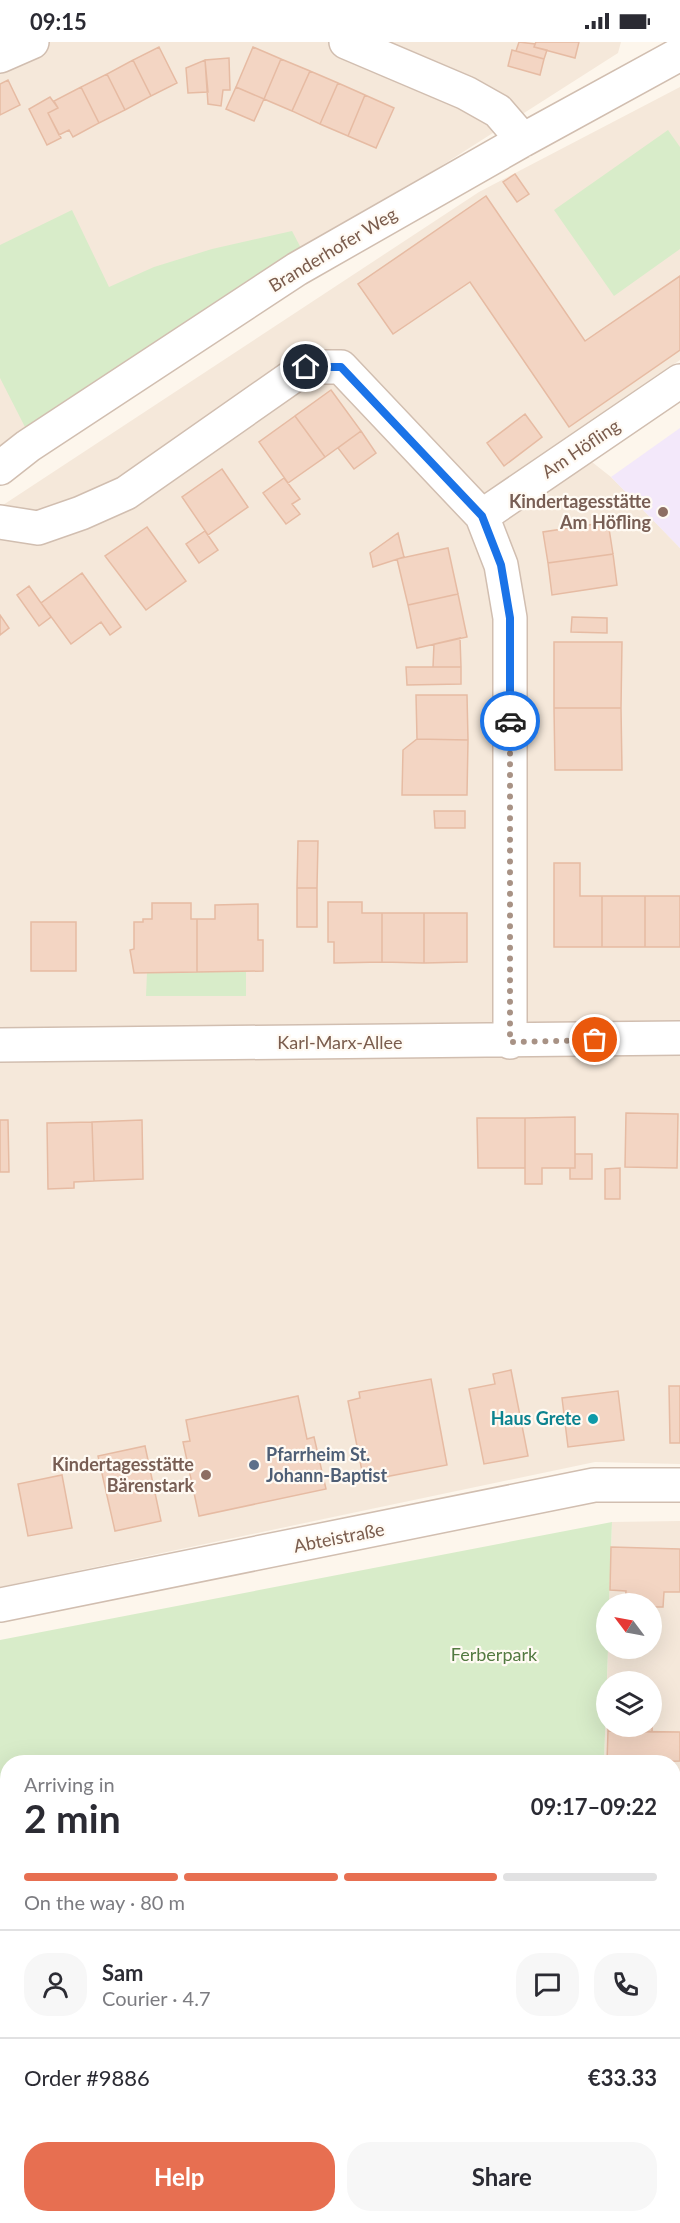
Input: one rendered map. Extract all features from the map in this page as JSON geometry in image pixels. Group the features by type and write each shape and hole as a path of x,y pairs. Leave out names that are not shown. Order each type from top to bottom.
{"street":[{"path":"0,56 32,42"},
{"path":"346,42 466,93 498,111 523,140"},
{"name":"Branderhofer Weg","path":"0,468 28,446 297,270 523,140 680,54"},
{"path":"0,522 38,528 81,513 126,493 306,367 341,367 482,516 501,565 510,618 510,1042"},
{"name":"Am Höfling","path":"482,516 680,381"},
{"name":"Karl-Marx-Allee","path":"0,1045 510,1042 680,1038"},
{"name":"Abteistraße","path":"0,1605 594,1485 680,1485"}],"shaded area":[{"path":"0,42 621,42 618,53 0,448"},
{"path":"680,87 680,360 564,440 611,477 680,548 680,1464 595,1462 0,1587 0,507 479,192"},
{"name":"Kindertagesstätte Am Höfling","path":"680,428 680,548 611,477"},
{"path":"680,1521 680,1755 604,1755 605,1737 662,1737 662,1671 607,1671 608,1659 662,1659 662,1593 609,1593 612,1522"}],"green space":[{"path":"668,130 680,147 680,249 614,296 554,210"},
{"path":"72,210 109,287 154,267 212,249 292,231 303,252 25,427 0,378 0,245"},
{"path":"147,972 246,972 246,996 146,996"},
{"name":"Ferberpark","path":"612,1522 609,1593 596,1593 596,1659 608,1659 607,1671 596,1671 596,1737 605,1737 604,1755 0,1755 0,1640"}],"building":[{"path":"519,42 535,44 534,47 547,50 544,59 516,51"},
{"path":"536,42 579,42 575,58 534,47"},
{"path":"159,47 177,83 151,96 133,60"},
{"path":"253,47 281,59 264,99 236,87"},
{"path":"512,50 544,59 540,75 508,66"},
{"path":"229,58 230,90 223,90 221,106 208,104 205,60"},
{"path":"281,59 310,71 292,111 264,99"},
{"path":"133,60 151,96 125,110 107,74"},
{"path":"205,60 208,92 188,93 186,68"},
{"path":"310,71 338,83 320,124 292,111"},
{"path":"107,74 125,110 99,123 81,87"},
{"path":"8,80 20,105 0,115 0,84"},
{"path":"338,83 365,95 348,136 320,124"},
{"path":"81,87 99,123 73,137 69,130 59,135 48,113 58,108 54,101"},
{"path":"236,87 264,99 254,121 226,109"},
{"path":"365,95 394,108 376,148 348,136"},
{"path":"50,97 58,108 48,113 61,138 47,145 29,109"},
{"path":"515,174 529,194 517,202 503,182"},
{"path":"486,196 585,341 680,276 680,350 569,427 470,282 393,334 358,284"},
{"path":"331,390 361,431 325,457 295,416"},
{"path":"525,414 542,437 504,466 487,443"},
{"path":"295,416 325,457 288,483 259,442"},
{"path":"361,431 376,453 354,469 338,448"},
{"path":"222,469 248,507 208,535 182,497"},
{"path":"284,478 300,499 292,504 300,514 286,524 263,493"},
{"path":"608,522 613,554 548,563 543,532"},
{"path":"147,527 186,581 146,610 105,556"},
{"path":"205,531 218,550 199,563 186,544"},
{"path":"398,533 404,557 373,567 370,553"},
{"path":"448,548 458,594 408,605 397,559"},
{"path":"613,554 617,585 552,595 548,563"},
{"path":"82,573 121,627 110,635 101,622 71,644 41,603"},
{"path":"29,586 51,617 39,626 17,595"},
{"path":"458,594 467,637 417,648 408,605"},
{"path":"0,615 9,628 0,635"},
{"path":"572,617 607,618 607,633 571,632"},
{"path":"460,638 461,667 433,667 434,644"},
{"path":"554,642 622,642 621,708 554,708"},
{"path":"406,667 461,667 461,684 407,685"},
{"path":"416,695 467,695 468,740 417,739"},
{"path":"554,708 621,708 622,770 555,770"},
{"path":"417,739 468,740 467,795 402,795 403,750"},
{"path":"434,811 465,811 465,828 435,828"},
{"path":"298,841 318,841 317,888 297,888"},
{"path":"554,863 580,863 580,896 602,896 602,947 554,947"},
{"path":"297,888 317,888 317,927 297,927"},
{"path":"602,896 645,896 645,947 602,947"},
{"path":"645,896 680,896 680,947 645,947"},
{"path":"328,902 362,902 362,913 382,913 382,962 334,963 334,942 328,942"},
{"path":"152,903 191,903 191,919 197,919 197,972 134,973 130,950 134,949 134,922 152,919"},
{"path":"258,904 258,940 263,940 263,971 197,972 197,919 215,919 215,905"},
{"path":"382,913 424,913 424,963 382,962"},
{"path":"424,913 467,913 467,962 424,963"},
{"path":"31,922 76,922 76,971 31,971"},
{"path":"626,1113 678,1114 677,1168 625,1167"},
{"path":"575,1117 575,1168 542,1168 542,1184 525,1184 525,1118"},
{"path":"477,1118 525,1118 525,1168 478,1168"},
{"path":"0,1120 8,1120 9,1172 0,1172"},
{"path":"142,1120 143,1179 94,1181 92,1122"},
{"path":"92,1122 94,1181 74,1182 74,1188 48,1189 47,1123"},
{"path":"575,1154 592,1154 592,1179 570,1179 570,1168 575,1168"},
{"path":"620,1168 620,1199 605,1199 605,1169"},
{"path":"511,1370 528,1456 484,1464 469,1389 495,1384 493,1374"},
{"path":"431,1379 447,1465 364,1481 348,1401 360,1398 359,1392"},
{"path":"669,1386 680,1386 680,1443 670,1443"},
{"name":"Haus Grete","path":"618,1391 624,1440 568,1447 562,1398"},
{"name":"Pfarrheim St. Johann-Baptist","path":"298,1396 307,1439 314,1437 326,1489 199,1516 183,1442 190,1441 186,1420"},
{"path":"145,1446 161,1521 115,1531 98,1456"},
{"path":"62,1475 72,1528 28,1536 18,1484"},
{"path":"611,1547 680,1549 680,1592 664,1592 663,1607 662,1593 626,1593 626,1591 610,1590"},
{"path":"662,1732 680,1732 680,1755 607,1755 608,1737 662,1737"}],"way so far":[{"path":"510,721 510,1042 595,1040"}],"place":[{"name":"Kindertagesstätte Am Höfling","path":"663,512"},
{"name":"Haus Grete","path":"593,1419"},
{"name":"Pfarrheim St. Johann-Baptist","path":"254,1465"},
{"name":"Kindertagesstätte Bärenstark","path":"206,1475"}],"route":[{"path":"306,367 341,367 482,516 501,565 510,618 510,721"}]}
